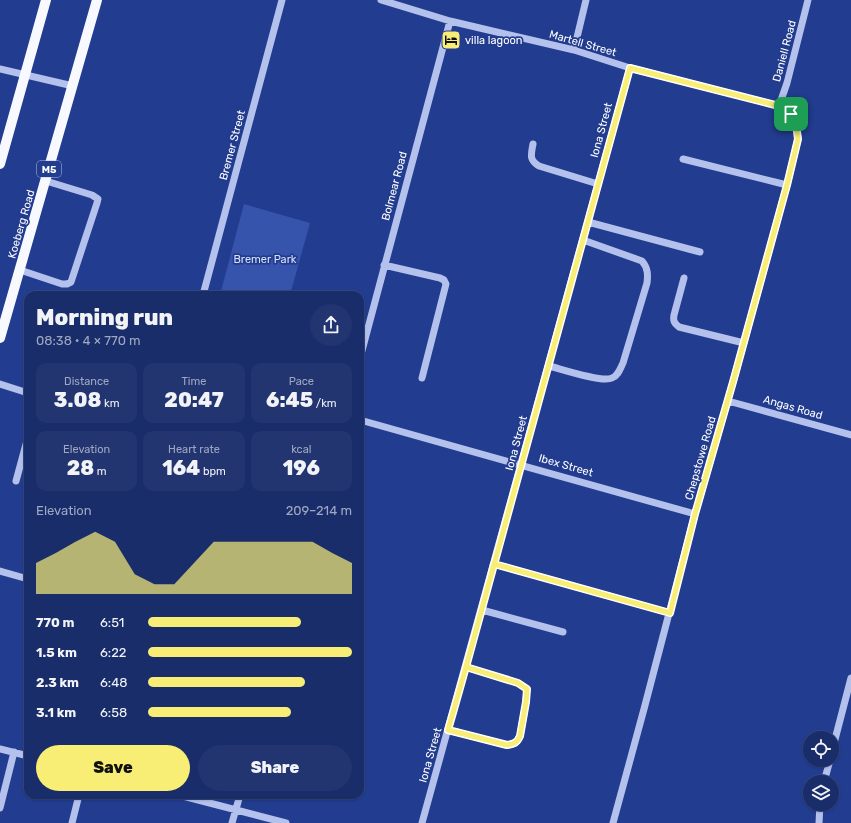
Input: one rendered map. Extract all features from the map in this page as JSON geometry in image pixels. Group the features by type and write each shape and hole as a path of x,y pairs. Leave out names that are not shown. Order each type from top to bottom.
{"main road":[{"path":"0,164 46,0"},
{"name":"Koeberg Road","path":"0,338 97,0"}],"street":[{"name":"Bremer Street","path":"203,291 282,0"},
{"name":"Martell Street","path":"381,0 450,20 574,50 630,68 779,106"},
{"path":"574,50 586,0"},
{"name":"Daniell Road","path":"779,106 787,83 808,0"},
{"name":"Bolmear Road","path":"364,342 450,20"},
{"name":"Iona Street","path":"422,823 482,610 630,68"},
{"path":"0,69 73,86"},
{"name":"Chepstowe Road","path":"613,823 670,613 695,514 744,344 798,139 796,124 791,114 779,106"},
{"path":"533,144 531,157 533,162 539,166 598,184"},
{"path":"683,159 787,185"},
{"path":"20,270 62,284 71,282 97,203 98,199 96,197 46,180"},
{"path":"588,222 700,252"},
{"path":"549,366 601,379 612,379 619,372 623,363 647,283 647,270 646,266 642,262 583,240"},
{"path":"384,265 440,278 444,280 446,284 422,378"},
{"path":"684,278 673,320 675,324 679,327 744,344"},
{"path":"0,384 24,392"},
{"name":"Angas Road","path":"728,401 851,435"},
{"name":"Ibex Street","path":"364,421 522,464 695,514"},
{"path":"16,482 24,452"},
{"path":"494,564 670,613"},
{"path":"0,571 24,578"},
{"path":"482,610 563,632"},
{"path":"448,730 507,745 513,744 520,736 527,689 518,683 466,667"},
{"path":"837,731 851,678"},
{"path":"0,749 24,755"},
{"path":"0,808 3,786 14,752"},
{"path":"72,823 78,799"},
{"path":"195,799 286,823"},
{"path":"232,823 239,799"},
{"path":"819,823 820,811"}],"green space":[{"name":"Bremer Park","path":"244,204 310,223 291,291 221,291"}],"place":[{"name":"villa lagoon","path":"451,40"}],"route":[{"path":"791,114 779,106 630,68 549,366 466,667 518,683 527,689 520,736 513,744 507,745 448,730 494,564 670,613 695,514 787,185 798,139 796,124 791,114"}]}
